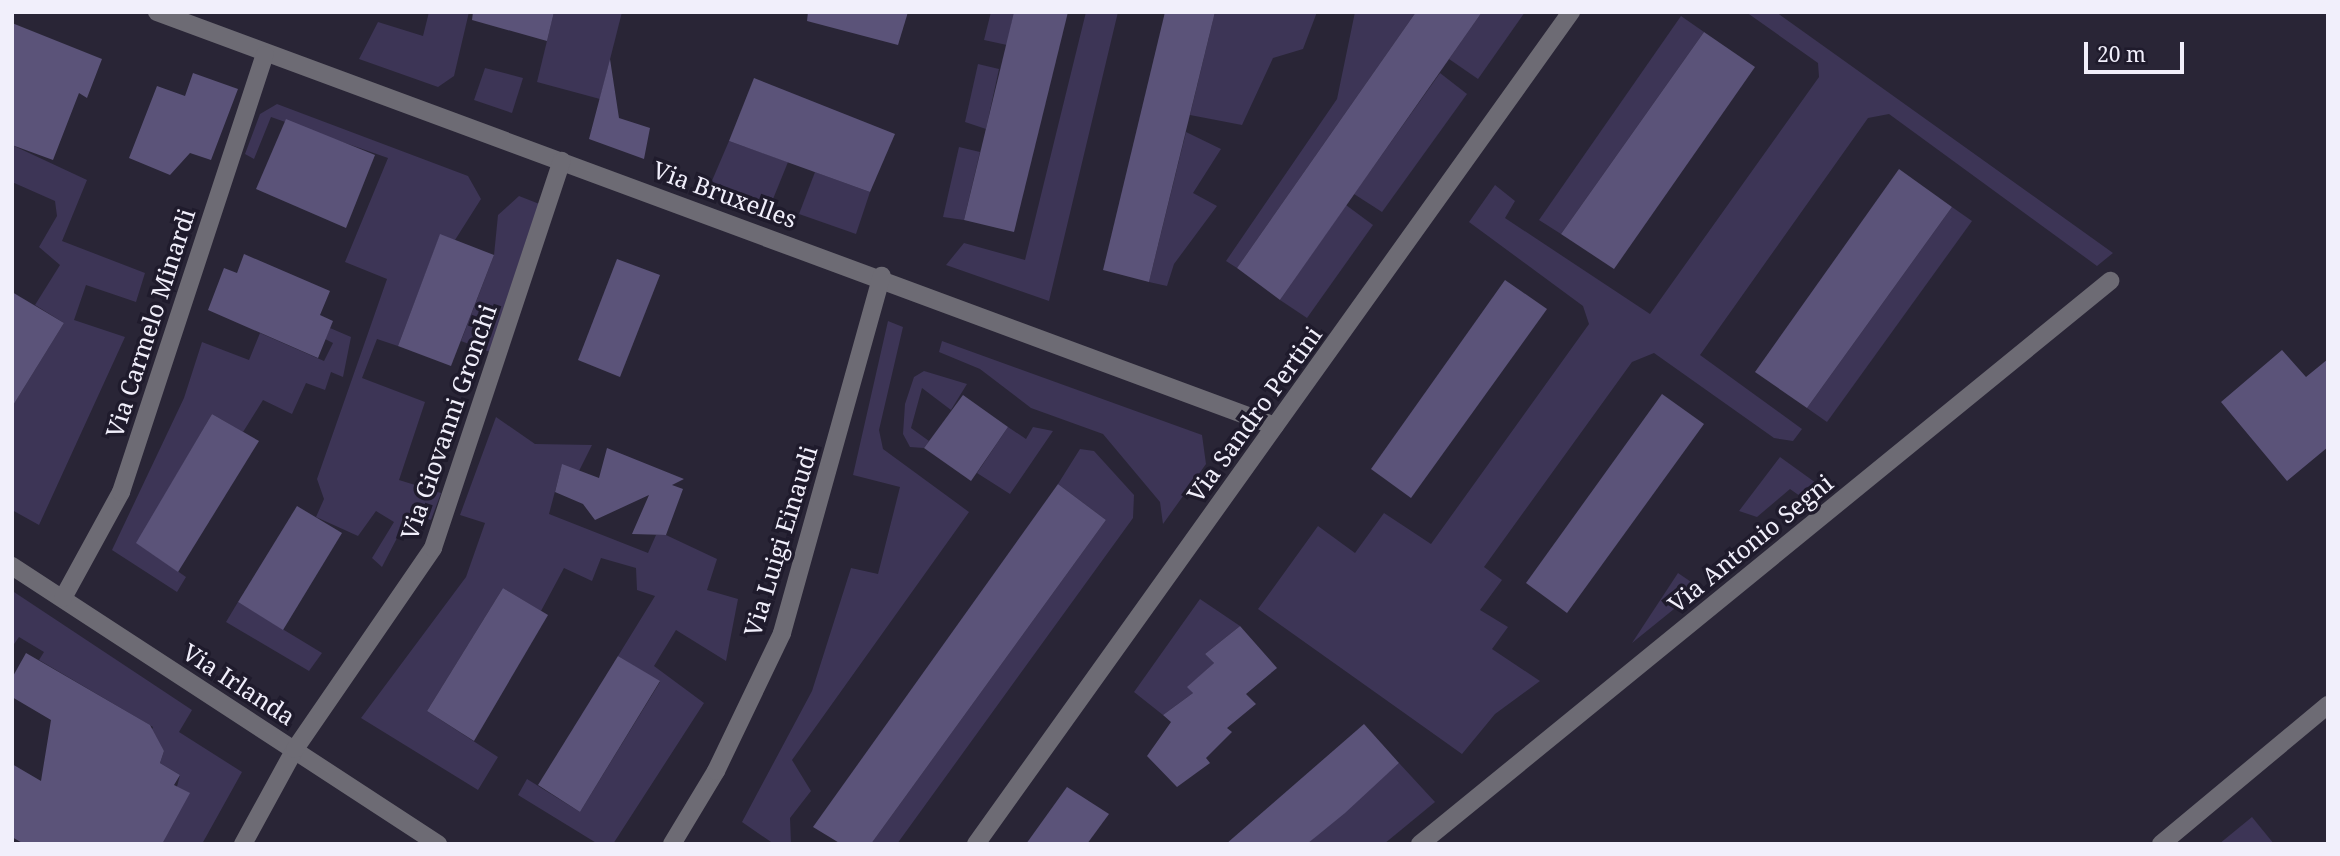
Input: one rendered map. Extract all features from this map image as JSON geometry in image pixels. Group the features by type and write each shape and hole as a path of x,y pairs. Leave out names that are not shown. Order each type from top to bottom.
{"street":[{"name":"Via Bruxelles","path":"157,12 265,55 882,276 1275,426"},
{"name":"Via Sandro Pertini","path":"976,844 1571,12"},
{"name":"Via Carmelo Minardi","path":"63,598 121,492 265,55"},
{"name":"Via Giovanni Gronchi","path":"243,844 295,749 433,548 562,161"},
{"name":"Via Luigi Einaudi","path":"672,844 716,771 782,633 882,276"},
{"name":"Via Antonio Segni","path":"1420,844 2110,281"},
{"name":"Via Irlanda","path":"12,566 438,844"},
{"path":"2161,844 2328,705"}],"shaded area":[{"path":"429,12 469,12 454,76 438,87 359,59 378,22 423,36"},
{"path":"554,12 622,12 600,99 537,82"},
{"path":"991,12 1014,12 1007,45 984,40"},
{"path":"1086,12 1118,12 1049,301 946,265 964,243 1025,260"},
{"path":"1215,12 1317,12 1303,49 1273,58 1242,125 1190,115"},
{"path":"1355,12 1416,12 1237,268 1226,261 1337,99"},
{"path":"1482,12 1525,12 1478,79 1449,59"},
{"path":"1746,12 1776,12 2113,253 2097,266 1889,114 1868,118 1700,355 1802,429 1793,441 1774,438 1654,353 1632,362 1484,567 1502,580 1480,610 1508,627 1492,649 1540,681 1495,714 1462,754 1258,609 1318,526 1355,553 1384,513 1431,544 1589,324 1583,306 1469,222 1495,185 1515,201 1505,218 1650,314 1819,77 1818,63"},
{"path":"1681,16 1704,32 1561,234 1539,220"},
{"path":"978,64 999,69 986,129 965,122"},
{"path":"485,68 523,78 512,113 474,100"},
{"path":"1440,73 1467,94 1382,212 1354,194"},
{"path":"277,104 468,176 481,199 455,240 440,235 398,346 377,339 362,378 425,402 399,480 441,493 431,520 410,513 382,567 372,558 394,522 376,511 358,536 316,517 324,499 317,479 387,279 345,262 388,158 271,117 254,159 245,154 260,114"},
{"path":"1186,132 1221,149 1193,193 1217,206 1174,264 1167,286 1149,282"},
{"path":"729,141 788,162 771,204 711,183"},
{"path":"12,145 87,180 62,241 145,273 136,302 86,285 74,320 125,337 39,525 12,510 12,407 64,323 35,305 60,265 39,247 57,216 55,201 12,182"},
{"path":"959,147 980,152 964,220 943,217"},
{"path":"815,172 870,192 856,234 799,214"},
{"path":"519,196 542,205 490,352 461,341 494,255 498,215"},
{"path":"1346,205 1373,225 1307,318 1280,300"},
{"path":"1952,207 1972,221 1827,422 1807,408"},
{"path":"888,321 903,327 879,430 883,449 969,512 792,760 811,791 790,818 791,844 774,844 742,822 812,691 851,568 878,574 900,487 853,475"},
{"path":"330,328 351,337 343,377 331,372 325,390 306,383 292,414 263,400 243,432 212,414 137,543 186,577 177,592 112,550 184,398 202,342 249,360 260,333 324,361 333,343 325,339"},
{"path":"942,341 1202,435 1206,464 1163,524 1160,502 1103,434 1031,408 980,369 939,352"},
{"path":"924,371 967,384 951,410 922,388 911,428 929,441 924,448 910,447 903,434 905,404 914,377"},
{"path":"496,417 535,444 592,445 579,471 562,465 549,514 648,553 656,535 666,535 717,559 707,590 738,599 726,661 676,630 654,666 704,703 613,844 598,844 518,795 527,779 580,812 660,682 618,656 655,596 637,590 636,568 601,558 592,581 564,568 541,611 503,588 427,711 498,757 478,790 361,718 466,577 485,523 460,515"},
{"path":"1008,427 1026,439 1033,427 1053,431 1010,494 977,473"},
{"path":"1080,449 1094,451 1134,495 1133,518 897,844 871,844 1106,520 1058,484"},
{"path":"1780,457 1823,488 1807,501 1790,489 1757,517 1739,511"},
{"path":"1678,573 1700,588 1632,643"},
{"path":"14,592 192,710 179,732 242,772 202,844 162,844 180,775 160,763 164,751 149,736 153,727 39,660 44,652 19,637 12,647"},
{"path":"1200,599 1240,626 1205,654 1214,663 1188,687 1193,693 1163,715 1134,692"},
{"path":"238,602 322,653 309,671 226,622"},
{"path":"1399,763 1435,802 1384,844 1307,844"},
{"path":"2252,817 2274,844 2219,844"}],"building":[{"path":"473,12 554,12 547,41 472,20"},
{"path":"808,12 908,12 898,45 807,21"},
{"path":"1014,12 1068,12 1014,232 964,220"},
{"path":"1165,12 1215,12 1149,282 1103,270"},
{"path":"1416,12 1482,12 1280,300 1237,268"},
{"path":"12,23 102,59 87,98 79,93 53,160 12,145"},
{"path":"1704,32 1755,67 1614,269 1561,234"},
{"path":"610,59 619,118 650,128 644,159 589,139"},
{"path":"193,73 238,89 211,160 190,153 170,175 129,158 157,86 185,96"},
{"path":"754,78 895,134 870,192 729,141"},
{"path":"286,119 375,155 346,228 256,189"},
{"path":"1899,169 1952,207 1807,408 1755,372"},
{"path":"440,234 494,255 451,366 398,346"},
{"path":"244,254 330,291 320,315 333,321 318,358 208,310 224,268 237,273"},
{"path":"617,259 660,275 620,377 578,360"},
{"path":"1505,280 1547,309 1411,498 1371,469"},
{"path":"12,292 64,323 12,407"},
{"path":"2282,350 2306,377 2328,359 2328,447 2287,481 2221,402"},
{"path":"1662,394 1704,424 1567,613 1526,583"},
{"path":"963,395 1008,427 971,481 924,448"},
{"path":"212,414 259,441 178,572 136,543"},
{"path":"607,448 684,479 672,485 683,489 666,535 632,534 649,495 595,520 583,504 555,492 562,464 599,478"},
{"path":"1058,484 1106,520 871,844 841,844 813,827"},
{"path":"297,506 342,533 283,630 238,602"},
{"path":"503,588 548,615 474,741 427,711"},
{"path":"1240,626 1277,668 1246,694 1256,704 1227,728 1232,732 1206,758 1210,763 1177,787 1147,756 1171,722 1163,715 1193,693 1187,687 1214,663 1205,654"},
{"path":"26,653 150,725 164,751 160,763 180,775 174,785 190,793 162,844 24,844 12,837 12,764 41,781 51,720 12,697 12,678"},
{"path":"618,656 660,681 580,812 538,785"},
{"path":"1364,724 1399,763 1345,813 1307,844 1226,844"},
{"path":"1067,787 1109,814 1087,844 1026,844"}]}
